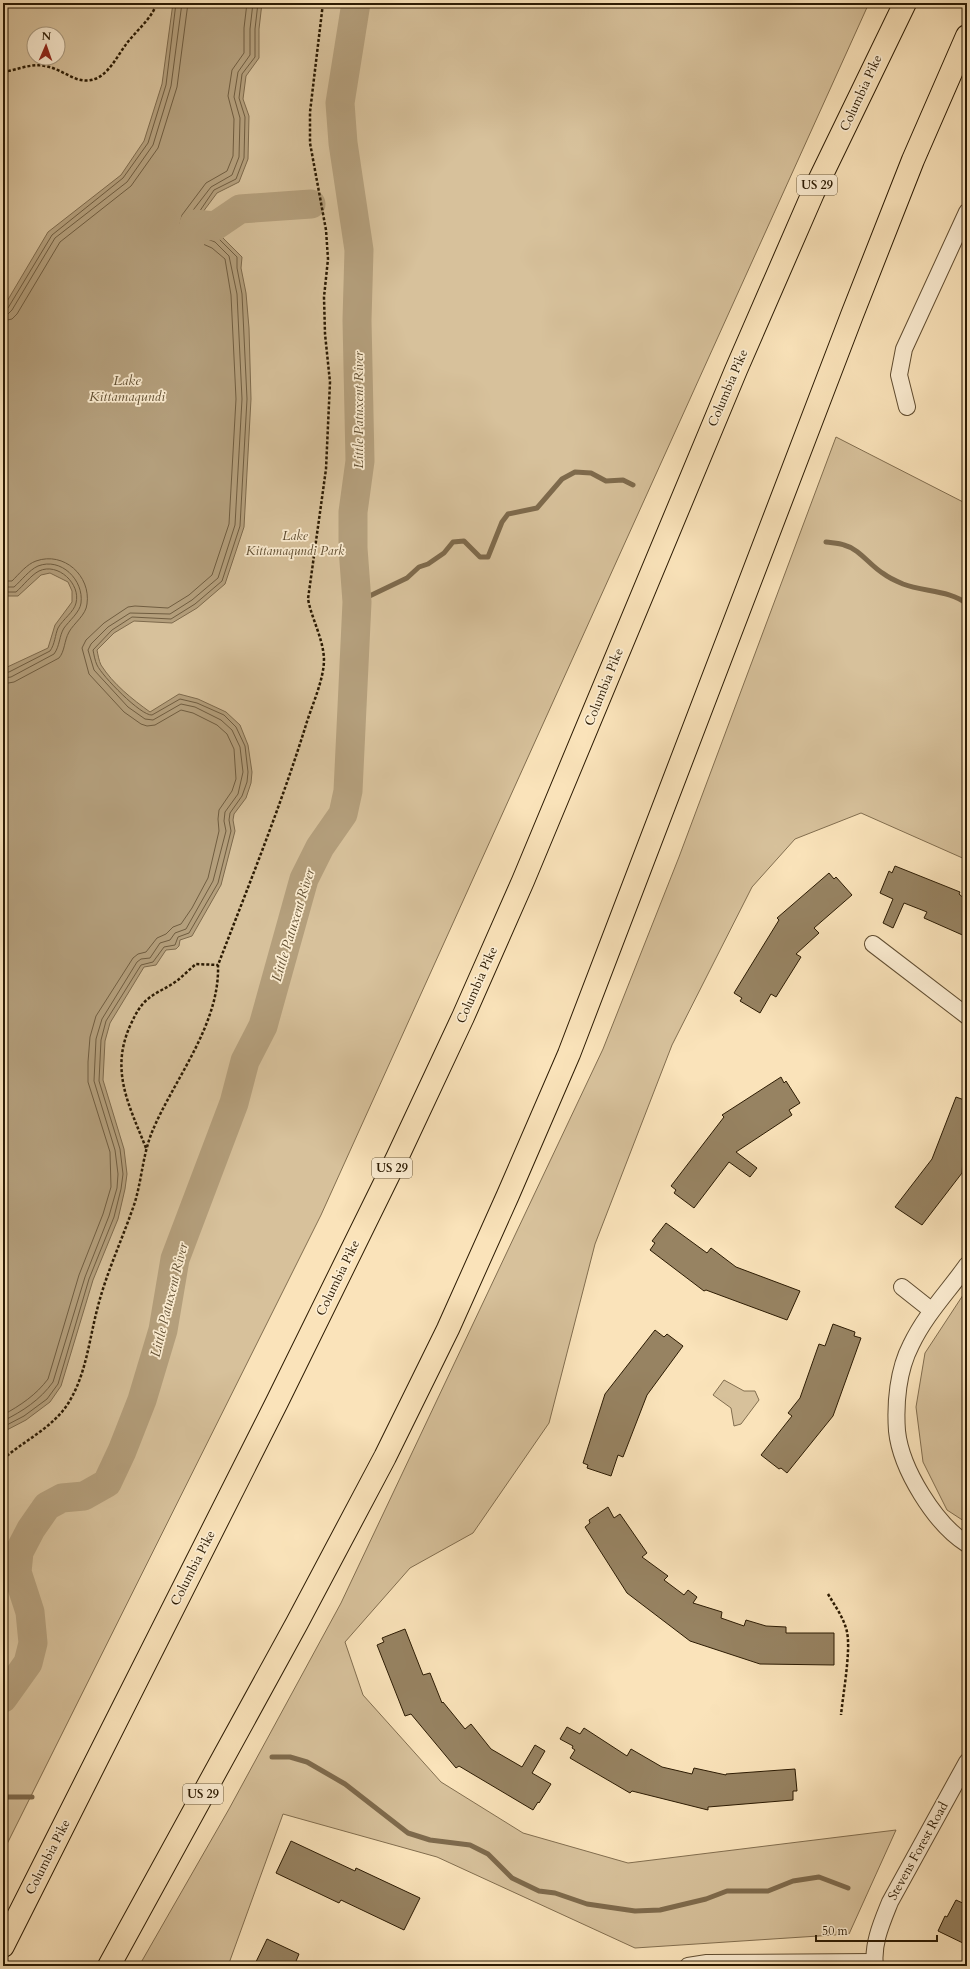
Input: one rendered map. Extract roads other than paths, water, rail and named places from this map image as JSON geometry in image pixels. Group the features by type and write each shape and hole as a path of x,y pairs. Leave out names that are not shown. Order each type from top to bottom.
{"highway":[{"name":"Columbia Pike","path":"3,1946 280,1395 397,1158 463,1017 566,778 736,370 814,193 905,3"},
{"name":"US 29","path":"109,1966 293,1630 385,1457 448,1329 508,1195 569,1054 852,315 913,160 967,36"}],"street":[{"path":"907,407 899,375 904,349 967,212"},
{"path":"874,944 967,1016"},
{"path":"967,1266 931,1310 910,1346 902,1370 898,1393 897,1432 912,1477 925,1501 941,1522 957,1538 967,1544"},
{"path":"902,1288 931,1310"},
{"name":"Stevens Forest Road","path":"875,1964 875,1946 881,1923 890,1902 967,1762"},
{"path":"688,1966 707,1963 875,1964"}],"water":[{"name":"Lake Kittamaqundi","path":"173,3 262,3 259,29 259,58 246,76 243,99 249,116 248,159 239,182 217,193 194,224 220,235 242,257 241,268 246,293 249,328 251,399 244,527 225,584 197,608 172,623 134,621 114,633 97,650 101,665 111,679 150,712 179,694 198,699 226,712 240,725 248,745 252,772 251,783 246,798 234,814 233,820 235,831 221,885 192,936 180,940 179,946 176,949 166,950 156,965 144,967 110,1023 105,1041 103,1080 124,1149 127,1174 118,1219 93,1280 61,1386 50,1402 26,1420 3,1432 3,669 48,648 55,625 72,602 72,591 68,582 50,573 41,575 18,596 3,596 3,308 48,232 121,175 144,141 162,84"}],"waterway":[{"name":"Little Patuxent River","path":"3,1698 28,1663 33,1643 30,1612 17,1572 19,1552 31,1529 47,1506 62,1498 84,1496 107,1483 122,1451 142,1400 163,1330 175,1259 234,1103 245,1061 263,1026 304,879 320,847 343,814 348,791 357,602 353,548 353,512 360,461 357,320 359,250 343,143 340,103 356,3"},
{"path":"185,263 194,224 215,226 240,209 311,204"},
{"path":"357,602 407,578 419,567 428,564 444,553 453,542 464,541 480,557 488,557 502,522 508,514 537,508 562,479 575,472 591,473 606,481 623,480 633,485"},
{"path":"826,542 850,547 879,571 898,582 911,587 953,596 967,604"},
{"path":"272,1757 290,1757 307,1762 345,1784 408,1833 430,1840 470,1845 488,1854 512,1878 539,1891 555,1893 587,1904 635,1911 660,1910 706,1899 727,1891 768,1891 793,1881 819,1877 848,1888"},
{"path":"3,1797 32,1797"}],"park label":[{"name":"Lake Kittamaqundi Park","path":"295,544"}]}
